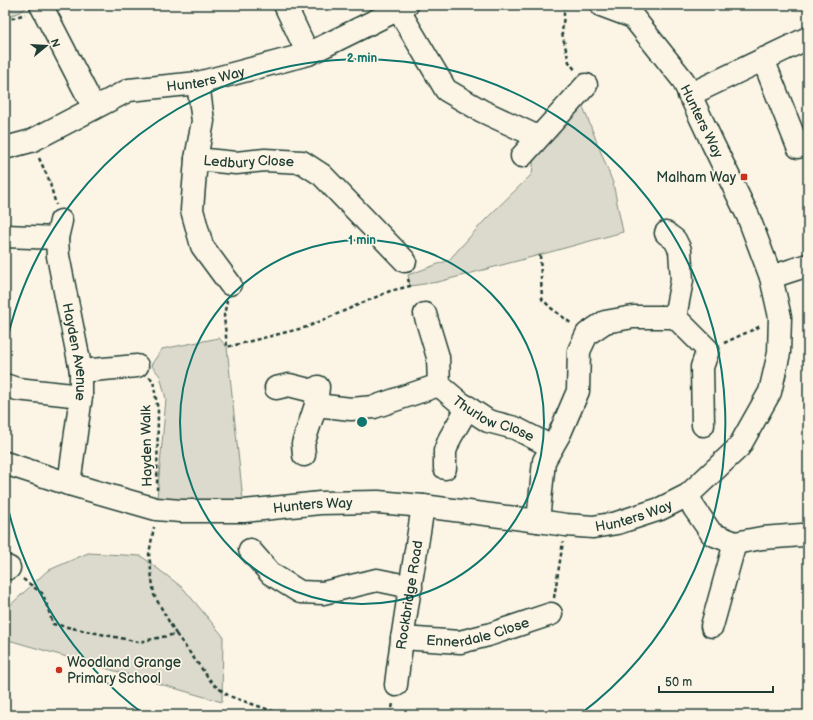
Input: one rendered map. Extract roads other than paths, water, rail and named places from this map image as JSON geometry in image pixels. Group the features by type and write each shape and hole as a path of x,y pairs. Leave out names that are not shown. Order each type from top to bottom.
{"street":[{"path":"41,5 94,108"},
{"path":"285,5 308,54"},
{"name":"Hunters Way","path":"5,463 69,484 156,509 181,511 244,511 327,503 378,502 423,506 566,525 594,527 617,523 660,509 688,495 739,447 770,392 779,353 780,317 771,277 748,216 683,80 633,17 601,5"},
{"path":"402,7 446,90 482,111 538,138"},
{"name":"Hunters Way","path":"5,148 31,141 129,90 198,83 308,54 402,7"},
{"path":"689,95 808,38"},
{"path":"763,59 798,147"},
{"path":"198,83 203,121 196,159 192,210 202,246 230,284"},
{"path":"522,156 586,84"},
{"name":"Ledbury Close","path":"196,159 236,163 265,160 302,162 322,175 405,261"},
{"name":"Hayden Avenue","path":"5,236 59,230 58,256 72,321 80,371 80,396 69,484"},
{"path":"666,233 675,240 680,250 682,280 675,317 705,359 703,425"},
{"path":"771,277 808,265"},
{"name":"Thurlow Close","path":"425,314 438,357 439,385 468,408 488,421 515,428 552,446"},
{"path":"538,521 544,461 560,433 578,391 579,351 587,334 605,322 634,317 675,317"},
{"path":"80,371 137,366"},
{"path":"5,385 17,389 80,396"},
{"name":"Thurlow Close","path":"276,388 289,385 315,401 351,409 374,407 439,385"},
{"path":"304,455 303,444 315,401"},
{"path":"445,468 445,451 450,438 468,408"},
{"path":"688,495 694,508 712,534 735,543 762,538 802,535 808,536"},
{"name":"Rockbridge Road","path":"396,684 423,506"},
{"path":"712,626 735,543"},
{"path":"250,550 271,574 300,592 323,593 377,580 411,587"},
{"name":"Ennerdale Close","path":"402,638 460,642 488,635 552,614"}],"place":[{"name":"Malham Way","path":"744,177"},
{"name":"Woodland Grange Primary School","path":"59,670"}]}
